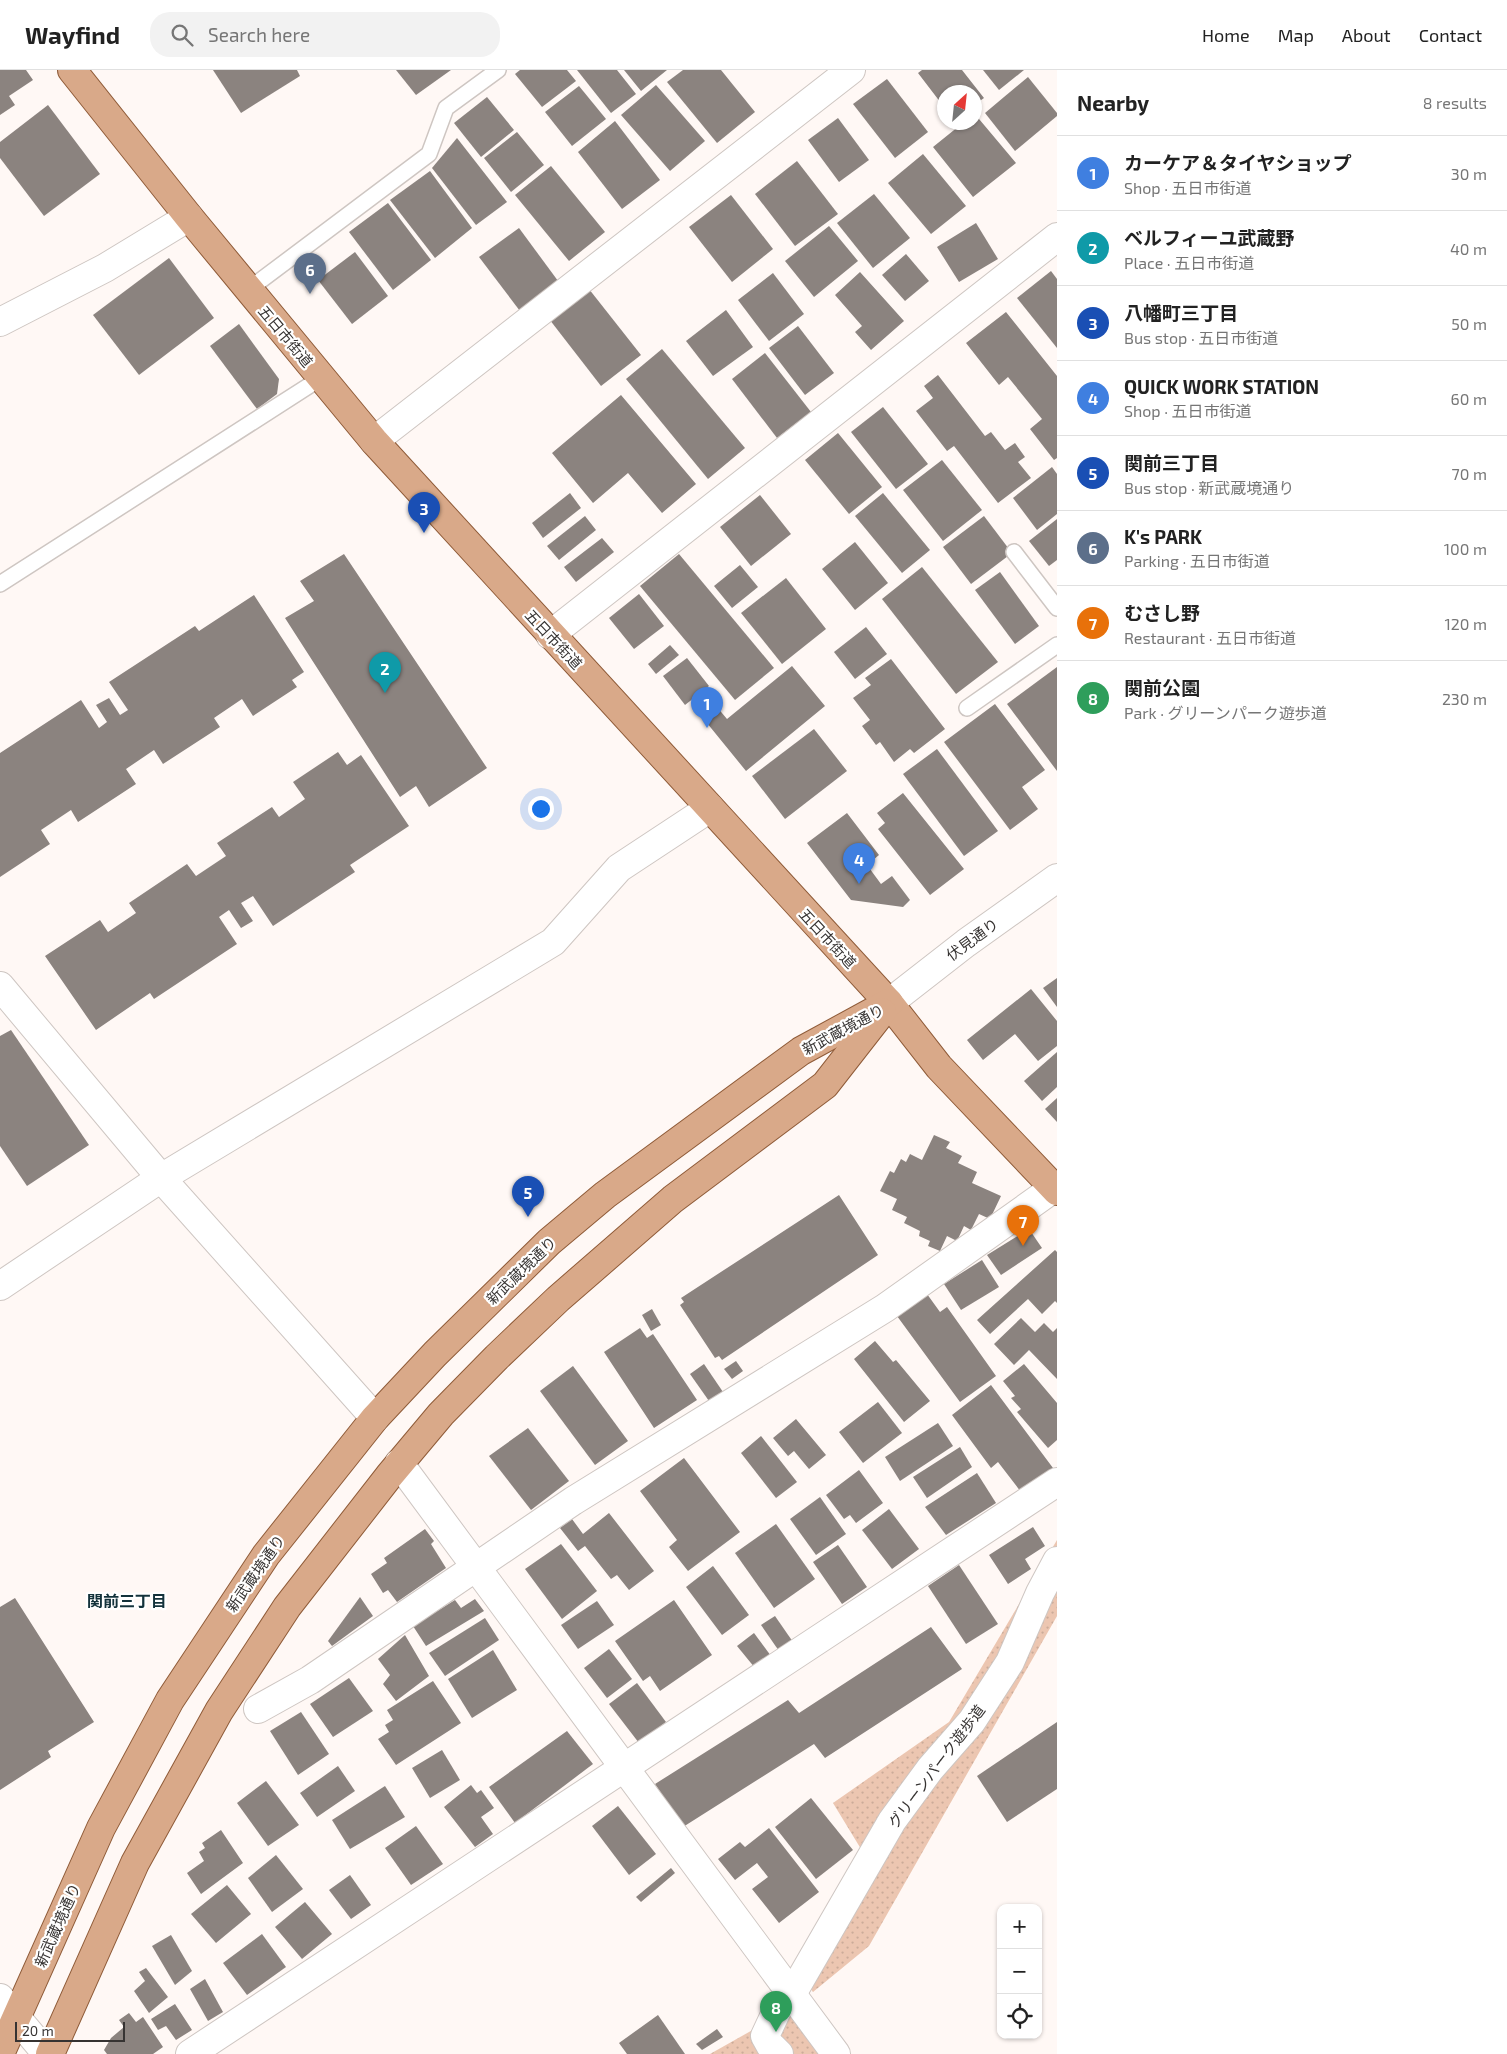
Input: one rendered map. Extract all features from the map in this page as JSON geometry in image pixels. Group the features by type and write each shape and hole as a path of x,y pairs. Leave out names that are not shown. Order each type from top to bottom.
{"main road":[{"name":"五日市街道","path":"72,70 248,290 374,441 889,1003 939,1067 1056,1189"},
{"name":"新武蔵境通り","path":"0,2054 8,2008 170,1700 266,1555 374,1418 441,1348 542,1248 605,1195 801,1051 889,1003"},
{"name":"新武蔵境通り","path":"49,2054 136,1863 219,1711 287,1607 335,1543 441,1414 497,1357 558,1299 673,1200 825,1085 889,1003"}],"street":[{"path":"374,441 851,70"},
{"path":"0,322 105,268 189,217"},
{"path":"550,635 1057,237"},
{"path":"0,1286 161,1178 553,942 620,868 710,808"},
{"name":"伏見通り","path":"889,1003 966,943 1057,878"},
{"path":"0,986 161,1178 374,1418"},
{"path":"258,1709 310,1680 573,1501 885,1308 1056,1189"},
{"path":"399,1463 836,2054"},
{"path":"190,2054 1057,1482"},
{"name":"グリーンパーク遊歩道","path":"768,2051 765,2036 779,2006 792,1994 892,1821 930,1769 972,1721 1010,1662 1040,1593 1057,1561"},
{"path":"8,2008 49,2054"}],"lane":[{"path":"248,290 429,154 446,108 498,70"},
{"path":"0,584 321,378"},
{"path":"1014,552 1057,608"},
{"path":"967,708 1057,645"}],"shaded area":[{"path":"1057,1540 1057,1616 869,1946 813,1992 794,1966 861,1849 833,1803 949,1722"},
{"path":"788,2010 819,2054 710,2054"}],"building":[{"path":"0,70 26,70 33,80 9,96 15,105 0,115"},
{"path":"213,70 297,70 300,76 241,113"},
{"path":"396,70 451,70 416,95"},
{"path":"520,70 567,70 576,81 542,107 515,74"},
{"path":"577,70 617,70 636,94 611,113"},
{"path":"624,70 667,70 641,91"},
{"path":"683,70 721,70 755,112 717,143 667,82"},
{"path":"922,70 962,70 974,85 937,85 937,98 918,73"},
{"path":"983,70 1024,70 999,90"},
{"path":"1028,77 1057,113 1057,116 1015,151 985,113"},
{"path":"887,79 928,132 895,158 853,104"},
{"path":"656,85 705,141 670,171 621,115"},
{"path":"579,86 606,119 572,146 545,112"},
{"path":"487,97 514,130 481,157 454,123"},
{"path":"48,105 100,174 44,216 0,158 0,142"},
{"path":"838,118 869,160 839,182 808,140"},
{"path":"615,121 660,180 622,209 578,152"},
{"path":"982,123 1016,163 973,197 933,147 954,130 982,130"},
{"path":"517,132 544,165 511,192 484,158"},
{"path":"457,138 507,202 476,225 432,168"},
{"path":"923,154 966,206 931,234 888,183"},
{"path":"797,161 838,214 795,246 755,194"},
{"path":"551,166 605,232 569,261 515,195"},
{"path":"430,171 472,228 435,258 390,200"},
{"path":"874,194 910,238 873,268 837,223"},
{"path":"731,195 773,249 732,282 689,227"},
{"path":"388,203 431,260 393,290 349,232"},
{"path":"976,223 998,259 959,282 937,247"},
{"path":"829,226 858,261 814,297 785,261"},
{"path":"519,228 561,285 523,315 479,257"},
{"path":"355,252 388,296 352,324 318,280"},
{"path":"906,254 929,281 905,301 882,275"},
{"path":"169,258 214,318 139,375 93,315"},
{"path":"1051,271 1057,279 1057,348 1017,298"},
{"path":"860,272 904,321 871,350 855,332 862,326 835,295"},
{"path":"773,273 804,314 769,341 738,300"},
{"path":"585,284 641,355 601,386 546,315"},
{"path":"726,310 753,347 713,376 686,341"},
{"path":"1006,312 1057,376 1057,458 1054,460 1030,429 1042,419 1008,377 999,385 966,343"},
{"path":"239,324 279,379 277,394 257,409 210,346"},
{"path":"798,326 834,373 805,395 769,348"},
{"path":"662,349 745,448 708,479 626,379"},
{"path":"765,353 811,412 777,438 732,379"},
{"path":"938,375 985,436 991,432 1005,450 1015,443 1025,457 1018,462 1031,478 998,503 954,446 947,451 916,411 933,398 924,386"},
{"path":"621,395 696,484 662,513 628,473 593,503 552,453"},
{"path":"883,407 928,464 896,489 851,432"},
{"path":"838,433 882,487 849,514 805,460"},
{"path":"942,460 982,510 943,541 903,490"},
{"path":"1052,467 1057,474 1057,514 1037,530 1013,498"},
{"path":"570,493 581,508 543,538 532,523"},
{"path":"883,493 930,550 902,573 855,516"},
{"path":"760,495 791,534 751,566 720,527"},
{"path":"585,516 596,530 559,560 547,546"},
{"path":"984,516 1012,553 971,584 943,547"},
{"path":"1057,519 1057,560 1049,566 1029,541"},
{"path":"602,538 614,552 576,582 564,567"},
{"path":"855,542 888,583 855,610 822,569"},
{"path":"344,554 487,768 429,807 416,786 400,797 285,618 314,601 300,581"},
{"path":"679,554 774,668 735,700 640,586"},
{"path":"740,565 758,587 732,608 714,586"},
{"path":"922,567 998,662 956,694 882,599"},
{"path":"1000,572 1039,626 1015,644 975,590"},
{"path":"786,578 826,629 782,664 741,613"},
{"path":"639,594 664,626 634,649 609,618"},
{"path":"254,595 304,672 292,680 297,687 253,716 242,699 214,718 220,727 163,764 154,750 126,769 136,784 78,822 71,810 41,830 50,844 0,877 0,753 81,700 99,728 107,722 96,705 109,698 120,715 128,710 109,682 195,626 199,631"},
{"path":"866,627 887,654 855,679 834,652"},
{"path":"670,645 679,655 656,674 648,664"},
{"path":"687,658 709,686 685,705 663,676"},
{"path":"891,659 945,729 914,753 910,749 894,762 880,742 876,745 862,726 870,720 853,698 871,685 865,678"},
{"path":"792,666 825,706 746,771 698,712 711,700 727,719"},
{"path":"1057,667 1057,771 1007,704"},
{"path":"995,704 1045,770 1022,787 1038,809 1010,830 944,742"},
{"path":"814,729 847,771 785,819 752,776"},
{"path":"937,749 998,831 964,856 903,774"},
{"path":"338,752 347,765 361,755 409,826 350,865 355,872 273,926 253,896 241,903 253,921 241,928 229,910 219,917 237,944 154,999 150,993 96,1030 45,956 100,920 108,932 136,913 129,903 187,864 196,876 226,856 217,843 272,807 279,817 305,799 293,782"},
{"path":"903,793 964,869 930,895 878,829 885,823 877,813"},
{"path":"847,813 879,855 867,865 881,884 892,876 910,900 903,907 851,900 807,843"},
{"path":"1057,978 1057,1007 1043,988"},
{"path":"1031,989 1057,1021 1057,1046 1038,1061 1015,1034 983,1060 967,1040"},
{"path":"11,1030 89,1145 27,1186 0,1146 0,1036"},
{"path":"1057,1052 1057,1087 1042,1101 1024,1081"},
{"path":"1057,1098 1057,1122 1045,1109"},
{"path":"934,1135 950,1142 946,1148 962,1156 958,1163 977,1172 972,1183 1001,1196 990,1219 979,1214 971,1230 964,1226 957,1241 947,1236 940,1251 928,1246 930,1241 919,1236 920,1231 904,1223 907,1217 892,1210 897,1199 880,1191 890,1171 894,1173 901,1159 906,1162 910,1154 922,1160"},
{"path":"839,1195 878,1255 722,1360 719,1356 715,1358 680,1305 684,1302 681,1298"},
{"path":"1029,1229 1042,1248 1001,1275 987,1255"},
{"path":"1055,1250 1057,1252 1057,1303 1055,1301 1042,1314 1028,1299 990,1334 977,1320"},
{"path":"982,1260 999,1287 961,1310 944,1284"},
{"path":"927,1294 940,1312 947,1307 996,1376 960,1402 897,1316"},
{"path":"652,1309 661,1325 651,1331 642,1315"},
{"path":"1021,1318 1035,1332 1044,1323 1053,1332 1057,1328 1057,1379 1029,1350 1014,1365 994,1344"},
{"path":"640,1328 647,1338 653,1334 697,1400 654,1428 604,1352"},
{"path":"875,1341 893,1362 896,1360 930,1401 904,1422 854,1359"},
{"path":"736,1361 743,1371 732,1379 724,1369"},
{"path":"704,1364 723,1392 709,1401 690,1374"},
{"path":"1024,1364 1057,1403 1057,1440 1048,1448 1017,1412 1021,1409 1011,1398 1015,1396 1003,1381"},
{"path":"573,1366 628,1441 595,1465 540,1391"},
{"path":"991,1385 1053,1468 1021,1492 998,1462 991,1468 952,1415"},
{"path":"878,1402 902,1433 863,1463 839,1432"},
{"path":"796,1419 826,1455 809,1469 794,1451 788,1456 773,1438"},
{"path":"938,1423 953,1446 900,1481 885,1457"},
{"path":"528,1428 569,1481 531,1510 489,1456"},
{"path":"761,1436 797,1482 776,1498 741,1453"},
{"path":"960,1447 972,1467 927,1498 913,1477"},
{"path":"684,1458 740,1532 688,1571 669,1547 677,1540 640,1491"},
{"path":"859,1470 883,1503 856,1523 850,1515 844,1519 826,1495"},
{"path":"977,1473 996,1503 946,1535 925,1507"},
{"path":"820,1497 846,1534 816,1555 790,1519"},
{"path":"889,1509 919,1549 892,1569 862,1530"},
{"path":"609,1513 654,1571 629,1590 617,1575 611,1579 585,1546 578,1551 560,1528 572,1519 583,1534"},
{"path":"776,1524 815,1579 774,1608 735,1553"},
{"path":"1033,1527 1045,1546 1025,1559 1031,1569 1008,1584 989,1555"},
{"path":"425,1529 434,1541 431,1544 446,1568 397,1602 388,1590 383,1593 371,1574 387,1563 384,1558"},
{"path":"561,1544 597,1591 562,1619 525,1569"},
{"path":"838,1545 867,1587 842,1604 813,1562"},
{"path":"959,1565 998,1624 966,1644 928,1586"},
{"path":"713,1566 749,1615 722,1635 686,1587"},
{"path":"360,1597 373,1616 332,1646 328,1641"},
{"path":"15,1598 94,1722 48,1751 51,1757 0,1790 0,1607"},
{"path":"475,1599 484,1611 426,1646 413,1626 455,1600 461,1608"},
{"path":"674,1600 712,1655 660,1691 650,1676 643,1681 615,1641"},
{"path":"597,1601 614,1625 578,1649 561,1625"},
{"path":"775,1616 793,1642 779,1651 761,1625"},
{"path":"485,1618 499,1640 445,1676 429,1653"},
{"path":"931,1627 962,1669 825,1758 814,1744 683,1827 655,1784 788,1700 799,1713"},
{"path":"754,1633 771,1656 755,1668 737,1646"},
{"path":"405,1635 429,1676 396,1701 383,1684 390,1675 378,1659"},
{"path":"609,1649 632,1679 607,1698 584,1668"},
{"path":"493,1650 517,1690 472,1718 448,1679"},
{"path":"349,1678 373,1711 333,1737 310,1704"},
{"path":"433,1681 461,1723 396,1765 378,1739 389,1732 385,1725 393,1720 387,1710"},
{"path":"637,1683 666,1722 639,1743 609,1704"},
{"path":"301,1712 329,1754 298,1775 270,1731"},
{"path":"1057,1722 1057,1789 1007,1822 977,1776"},
{"path":"567,1731 593,1764 515,1823 489,1787"},
{"path":"442,1750 460,1780 430,1798 412,1768"},
{"path":"338,1766 355,1791 317,1817 300,1793"},
{"path":"266,1781 299,1825 268,1846 237,1803"},
{"path":"471,1785 477,1793 481,1790 494,1808 481,1817 493,1834 475,1847 444,1807"},
{"path":"385,1786 405,1817 350,1849 332,1820"},
{"path":"811,1798 853,1850 816,1879 775,1827"},
{"path":"618,1806 656,1854 629,1875 592,1826"},
{"path":"416,1826 443,1864 411,1885 385,1848"},
{"path":"769,1828 819,1892 779,1923 752,1889 768,1877 757,1863 735,1880 718,1859 740,1842 745,1847"},
{"path":"221,1830 243,1863 201,1894 187,1873 204,1861 199,1852 205,1848 202,1843"},
{"path":"276,1855 303,1889 272,1912 248,1878"},
{"path":"671,1868 675,1873 641,1902 636,1897"},
{"path":"350,1875 371,1905 351,1919 329,1890"},
{"path":"227,1885 251,1914 216,1943 191,1914"},
{"path":"305,1902 332,1934 302,1959 275,1927"},
{"path":"262,1934 286,1967 247,1995 223,1963"},
{"path":"171,1935 192,1971 175,1985 152,1946"},
{"path":"146,1968 168,1997 149,2013 134,1991 145,1981 139,1972"},
{"path":"205,1979 223,2012 208,2021 190,1989"},
{"path":"175,2004 192,2030 176,2040 166,2026 158,2030 151,2019"},
{"path":"129,2013 136,2022 143,2017 163,2047 153,2054 107,2054 104,2050 111,2038 124,2027 119,2020"},
{"path":"658,2015 685,2054 627,2054 619,2043"},
{"path":"717,2029 723,2037 702,2050 696,2044"}],"place":[{"name":"K's PARK","path":"310,294"},
{"name":"八幡町三丁目","path":"424,533"},
{"name":"ベルフィーユ武蔵野","path":"385,693"},
{"name":"カーケア＆タイヤショップ","path":"707,728"},
{"name":"QUICK WORK STATION","path":"859,884"},
{"name":"関前三丁目","path":"528,1217"},
{"name":"むさし野","path":"1023,1246"},
{"name":"関前公園","path":"776,2032"}],"district":[{"name":"関前三丁目","path":"127,1600"}]}
